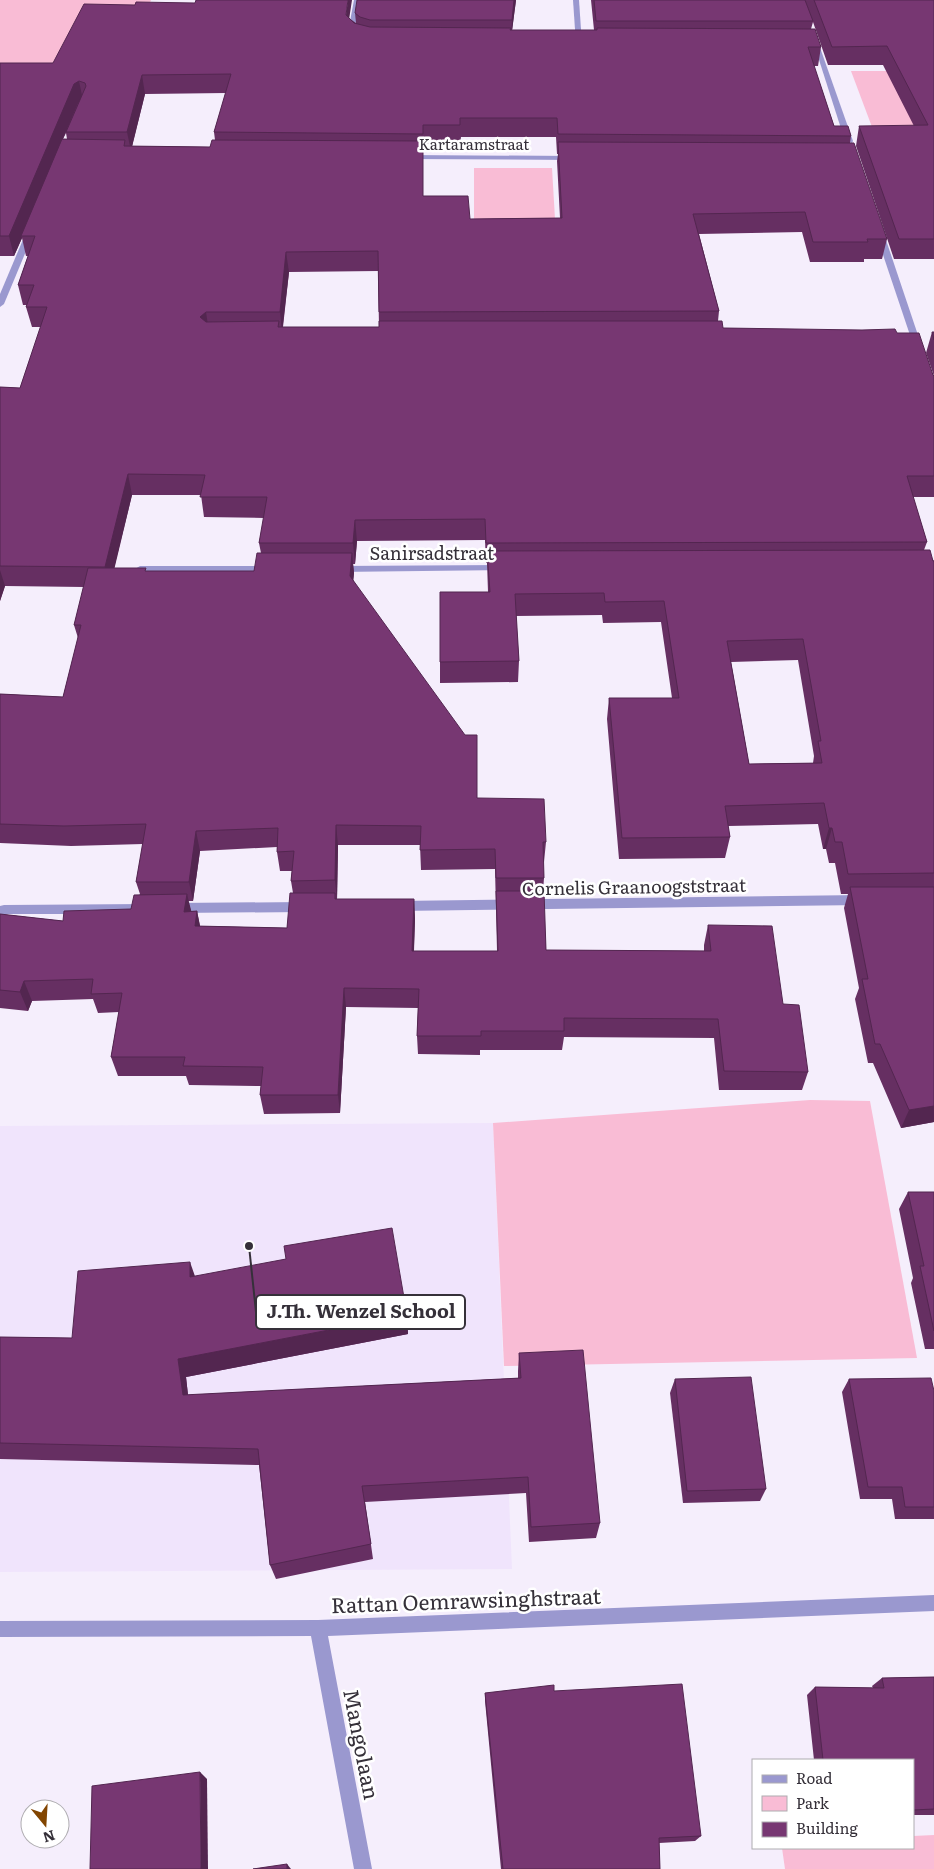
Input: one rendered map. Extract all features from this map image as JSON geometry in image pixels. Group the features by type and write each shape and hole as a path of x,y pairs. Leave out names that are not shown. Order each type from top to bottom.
{"street":[{"path":"357,0 351,32 354,37 362,41"},
{"path":"576,0 579,44"},
{"path":"810,26 852,150"},
{"path":"569,44 589,44"},
{"path":"806,44 816,44"},
{"name":"Kartaramstraat","path":"400,157 578,158"},
{"path":"877,224 920,353"},
{"path":"0,304 33,225"},
{"path":"904,336 914,336"},
{"name":"Sanirsadstraat","path":"328,569 517,568"},
{"path":"140,569 279,569"},
{"name":"Cornelis Graanoogststraat","path":"384,906 874,900"},
{"path":"4,910 314,907"},
{"name":"Rattan Oemrawsinghstraat","path":"0,1629 318,1628 934,1603"},
{"name":"Mangolaan","path":"318,1628 363,1869"}],"shaded area":[{"path":"493,1123 512,1569 0,1572 0,1126"}],"green space":[{"path":"0,0 151,0 144,17 59,78 0,78"},
{"path":"851,71 934,71 934,143 878,143"},
{"path":"474,168 552,168 556,236 474,236"},
{"path":"810,1100 870,1101 917,1358 504,1366 493,1123"},
{"path":"934,1835 934,1869 785,1869 782,1849 914,1849 914,1836"}],"building":[{"path":"196,0 348,0 346,15 354,23 370,27 511,28 510,30 597,30 597,28 815,29 821,47 808,47 834,126 848,126 851,136 558,134 557,118 460,118 460,125 423,125 423,134 214,132 231,74 142,75 127,132 66,132 86,86 85,83 79,81 74,84 9,236 0,236 0,63 53,63 84,4 135,5 136,2 195,3"},
{"path":"357,0 514,0 512,20 370,20 360,17 355,13"},
{"path":"594,0 805,0 813,21 596,21"},
{"path":"814,0 934,0 934,239 899,239 859,126 928,125 887,46 832,47"},
{"path":"62,139 125,140 124,146 210,147 212,140 423,141 423,196 468,196 470,219 562,218 558,142 854,143 887,239 867,239 868,242 813,242 805,212 693,214 719,311 379,312 378,251 286,252 280,312 206,312 200,317 206,322 279,321 278,327 379,327 379,321 722,321 723,328 895,329 897,333 919,333 934,376 934,476 907,476 927,542 486,543 485,519 355,520 353,543 259,543 267,497 200,497 205,475 128,474 105,567 0,566 0,387 20,388 47,307 26,307 34,285 18,285 35,236 21,236"},
{"path":"930,550 934,561 934,873 848,874 842,842 835,842 832,828 829,828 824,803 725,806 730,837 622,838 609,698 679,698 664,601 605,602 604,593 515,594 519,661 440,662 440,592 490,592 487,551","holes":["803,639 821,741 818,741 822,763 749,764 727,641"]},
{"path":"257,553 352,553 350,576 465,735 477,735 477,798 544,799 546,842 543,842 544,878 496,878 495,849 420,850 421,826 336,825 335,880 291,881 294,851 277,852 278,828 196,831 189,882 136,882 146,824 64,826 0,824 0,694 63,697 81,625 74,625 88,568 146,568 145,571 254,571"},
{"path":"850,887 934,887 934,1106 909,1110 880,1044 875,1044 862,979 868,979"},
{"path":"496,891 544,891 546,950 711,951 708,925 772,926 783,1004 799,1005 808,1072 724,1071 718,1019 564,1018 564,1031 481,1031 481,1036 417,1036 419,989 344,988 338,1095 260,1095 263,1067 183,1066 185,1057 111,1057 122,993 91,994 93,979 24,981 20,992 0,990 0,914 63,921 64,911 131,909 134,895 187,894 184,912 197,911 195,926 287,928 290,893 335,893 335,899 414,899 412,951 498,951"},
{"path":"908,1192 934,1192 934,1331 920,1266 924,1266"},
{"path":"392,1228 407,1315 178,1359 183,1395 521,1378 519,1353 583,1350 600,1523 531,1527 528,1477 362,1486 371,1544 270,1565 258,1449 0,1443 0,1337 72,1338 78,1271 190,1262 190,1277 286,1259 284,1246"},
{"path":"751,1377 766,1489 687,1491 675,1379"},
{"path":"931,1378 934,1391 934,1507 905,1507 902,1487 868,1487 849,1379"},
{"path":"934,1677 934,1809 914,1810 914,1759 823,1759 815,1687 884,1688 882,1678"},
{"path":"682,1684 701,1836 659,1838 660,1869 503,1869 485,1693 554,1685 554,1691"},
{"path":"200,1772 201,1869 90,1869 92,1786"},
{"path":"287,1864 287,1869 253,1869"}],"place":[{"name":"J.Th. Wenzel School","path":"249,1246"}]}
